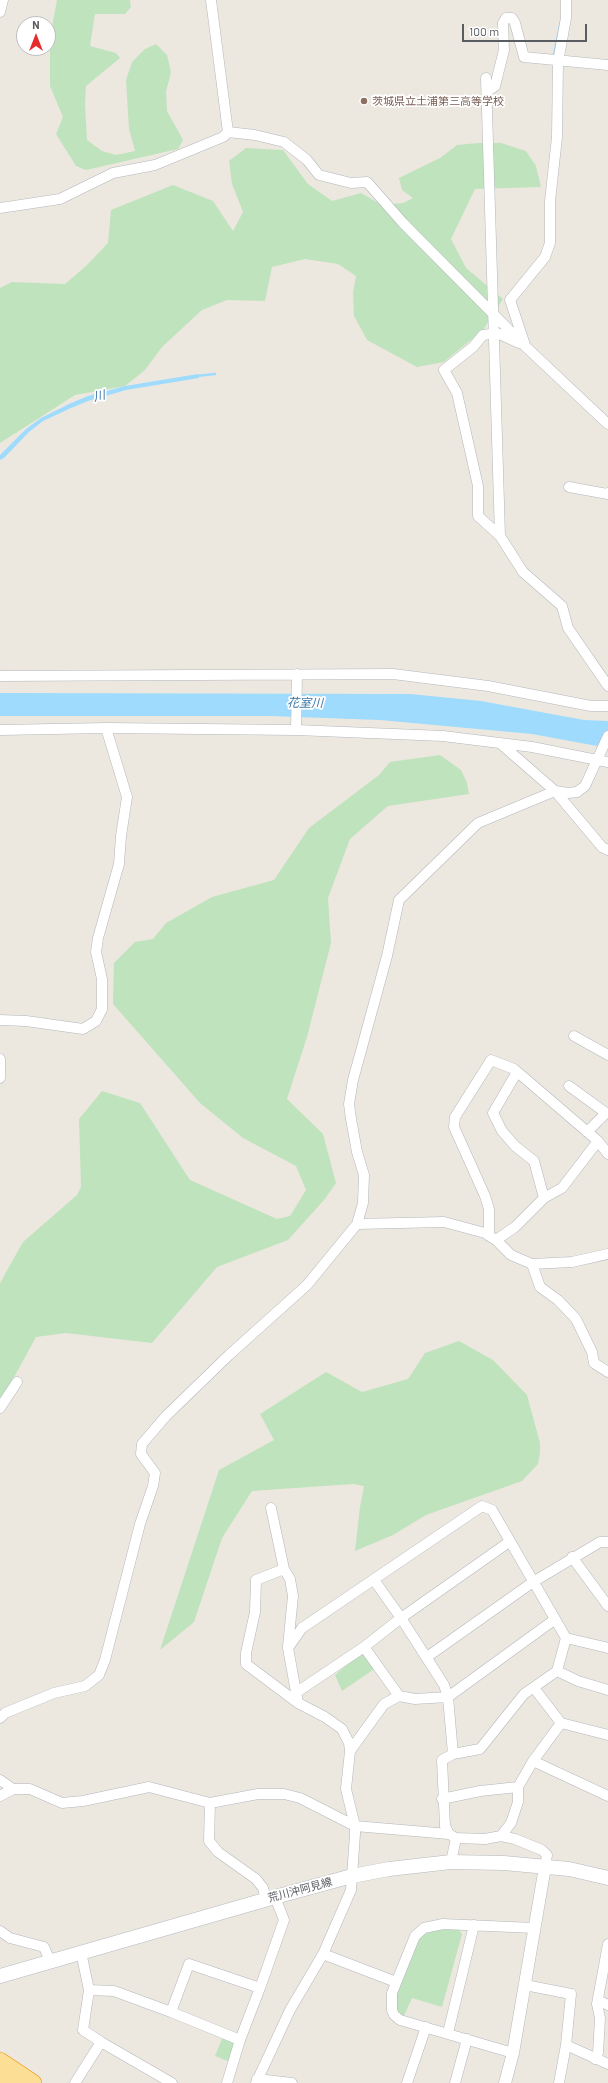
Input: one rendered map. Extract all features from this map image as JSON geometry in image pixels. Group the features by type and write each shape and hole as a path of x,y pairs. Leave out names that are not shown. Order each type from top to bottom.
{"highway":[{"path":"0,2061 33,2083"},
{"path":"0,2077 10,2083"}],"main road":[{"name":"荒川沖阿見線","path":"0,1976 80,1952 352,1876 420,1864 451,1862 504,1862 569,1869 608,1878"}],"street":[{"path":"0,12 3,0"},
{"path":"210,0 228,132"},
{"path":"525,346 510,300 544,257 550,243 550,201 557,137 558,62 566,18 566,0"},
{"path":"491,89 495,86 504,50 503,23 506,18 512,18 515,23 524,57 558,62 608,65"},
{"path":"486,78 500,536"},
{"path":"0,208 60,198 113,173 155,165 223,137 228,132"},
{"path":"228,132 255,135 284,142 307,160 319,175 351,183 367,182 403,223 494,313 525,346 608,424"},
{"path":"525,346 497,333 483,335 472,347 444,370 457,393 459,400 478,486 478,516 500,536 523,572 562,606 568,628 608,686"},
{"path":"569,487 608,494 608,492"},
{"path":"296,730 297,674"},
{"path":"0,676 393,674 488,686 590,706 608,706"},
{"path":"0,1020 26,1021 83,1029 96,1021 102,1009 102,979 96,952 98,938 119,864 121,836 127,797 106,728"},
{"path":"0,730 106,728 296,730 443,736 500,742 598,757 608,762"},
{"path":"0,1718 5,1713 54,1693 85,1686 99,1675 105,1660 140,1524 153,1486 155,1473 141,1454 142,1444 166,1416 229,1355 307,1285 357,1224 363,1203 364,1175 357,1152 349,1104 352,1080 387,956 399,900 478,823 555,791 568,793 577,792 585,786 608,736"},
{"path":"500,742 555,791 602,847 608,850"},
{"path":"574,1036 608,1055"},
{"path":"0,1059 0,1078"},
{"path":"493,1238 489,1209 485,1196 454,1126 454,1117 491,1060 517,1072 587,1132 608,1154"},
{"path":"517,1072 493,1113 502,1131 515,1146 534,1161 544,1198"},
{"path":"569,1086 606,1113 587,1132"},
{"path":"493,1238 515,1228 544,1198 562,1188 598,1142"},
{"path":"357,1224 444,1222 493,1238 511,1255 532,1264 572,1262 608,1254"},
{"path":"532,1264 540,1287 558,1300 576,1319 592,1352 594,1363 608,1372"},
{"path":"0,1408 17,1382"},
{"path":"288,1648 302,1628 482,1506 492,1510 554,1620 566,1638 608,1648"},
{"path":"271,1508 284,1569 290,1579 293,1596 288,1648 298,1703"},
{"path":"297,1692 364,1647 401,1618 509,1542"},
{"path":"427,1657 533,1582 572,1557 600,1542 608,1542"},
{"path":"572,1557 608,1606"},
{"path":"284,1569 256,1580 255,1612 246,1653 246,1664 298,1703 325,1717 342,1729 349,1743 350,1751 346,1789 355,1826 351,1890 323,1954 290,2010 256,2081 292,2083"},
{"path":"374,1580 401,1618 444,1685 448,1697 453,1754"},
{"path":"350,1751 384,1704 399,1696 415,1699 448,1697 554,1620"},
{"path":"451,1862 453,1836 445,1826 442,1799 442,1760 453,1754 480,1749 524,1694 557,1671 566,1638"},
{"path":"364,1647 399,1696"},
{"path":"557,1671 578,1681 608,1690"},
{"path":"534,1688 561,1723 608,1734"},
{"path":"501,1836 511,1824 518,1802 518,1787 533,1761 561,1723"},
{"path":"533,1761 608,1796"},
{"path":"0,1780 13,1789"},
{"path":"0,1796 13,1789 30,1789 62,1803 90,1800 149,1787 210,1803 258,1794 284,1794 300,1798 355,1826 485,1839 501,1836 516,1839 542,1850 547,1855 513,2052 505,2083"},
{"path":"442,1799 480,1791 518,1787"},
{"path":"210,1803 209,1842 218,1852 256,1879 271,1898 284,1920 240,2040 227,2083"},
{"path":"513,2052 400,2020 394,2015 392,2010 392,1993 415,1936 424,1928 443,1924 534,1928"},
{"path":"448,2033 474,1925"},
{"path":"0,1931 10,1938 44,1947 50,1961"},
{"path":"595,2059 598,2053 600,2018 598,2000 608,1944"},
{"path":"80,1952 89,1990 83,2030 172,2083"},
{"path":"323,1954 396,1982"},
{"path":"171,2012 189,1964 260,1988"},
{"path":"525,1985 571,1994 566,2045 559,2083"},
{"path":"89,1990 114,1992 171,2012 240,2040"},
{"path":"598,2000 608,2005"},
{"path":"407,2083 426,2027"},
{"path":"455,2083 467,2039"},
{"path":"76,2083 101,2042"},
{"path":"566,2045 608,2064"}],"green space":[{"path":"57,0 130,0 131,7 125,14 95,14 90,46 116,53 120,58 86,86 85,104 87,140 102,151 116,155 135,151 129,129 126,80 132,62 145,49 156,44 167,55 171,72 166,92 167,111 183,140 178,149 86,170 76,166 56,134 63,117 50,86 50,56 56,56 56,16 54,16"},
{"path":"501,143 526,151 536,166 541,187 475,189 451,239 466,268 503,299 483,330 444,362 417,367 367,340 354,316 353,293 356,276 338,264 305,259 272,267 265,301 227,300 202,310 162,347 145,370 125,386 75,395 0,443 0,288 12,282 65,284 86,266 108,243 111,210 173,185 213,201 233,231 243,212 232,184 229,161 246,148 283,150 308,184 332,201 361,193 382,205 403,203 413,198 402,190 399,178 440,158 457,145"},
{"path":"440,755 461,770 467,783 469,794 388,806 350,839 328,898 331,943 307,1037 287,1099 323,1134 336,1183 324,1200 288,1240 217,1267 152,1343 66,1333 36,1337 0,1403 0,1283 23,1242 77,1195 81,1187 79,1119 102,1091 140,1103 190,1180 277,1219 290,1216 306,1190 296,1166 243,1138 200,1103 113,1004 114,963 135,942 153,939 166,923 212,897 274,880 309,828 379,775 390,762"},
{"path":"459,1341 493,1360 527,1395 540,1443 540,1453 538,1464 522,1481 426,1515 393,1535 355,1551 364,1486 353,1484 252,1491 222,1538 194,1622 160,1650 219,1470 274,1440 260,1414 326,1372 362,1392 408,1379 425,1353"},
{"path":"364,1650 376,1668 342,1691 335,1675"},
{"path":"457,1927 462,1934 442,2007 412,1998 403,2018 397,2014 395,1993 418,1937 425,1930"},
{"path":"223,2036 237,2041 230,2062 215,2056"}],"water":[{"name":"川","path":"198,374 199,378 126,390 88,401 71,408 43,421 29,432 4,458 0,460 0,455 26,429 41,418 69,404 88,396 125,386"},
{"name":"花室川","path":"0,693 410,694 481,701 584,720 608,721 608,748 532,734 380,720 270,716 0,716"}],"waterway":[{"path":"551,55 554,55 561,21"},
{"name":"川","path":"196,376 215,374"}],"place":[{"name":"茨城県立土浦第三高等学校","path":"364,101"}]}
